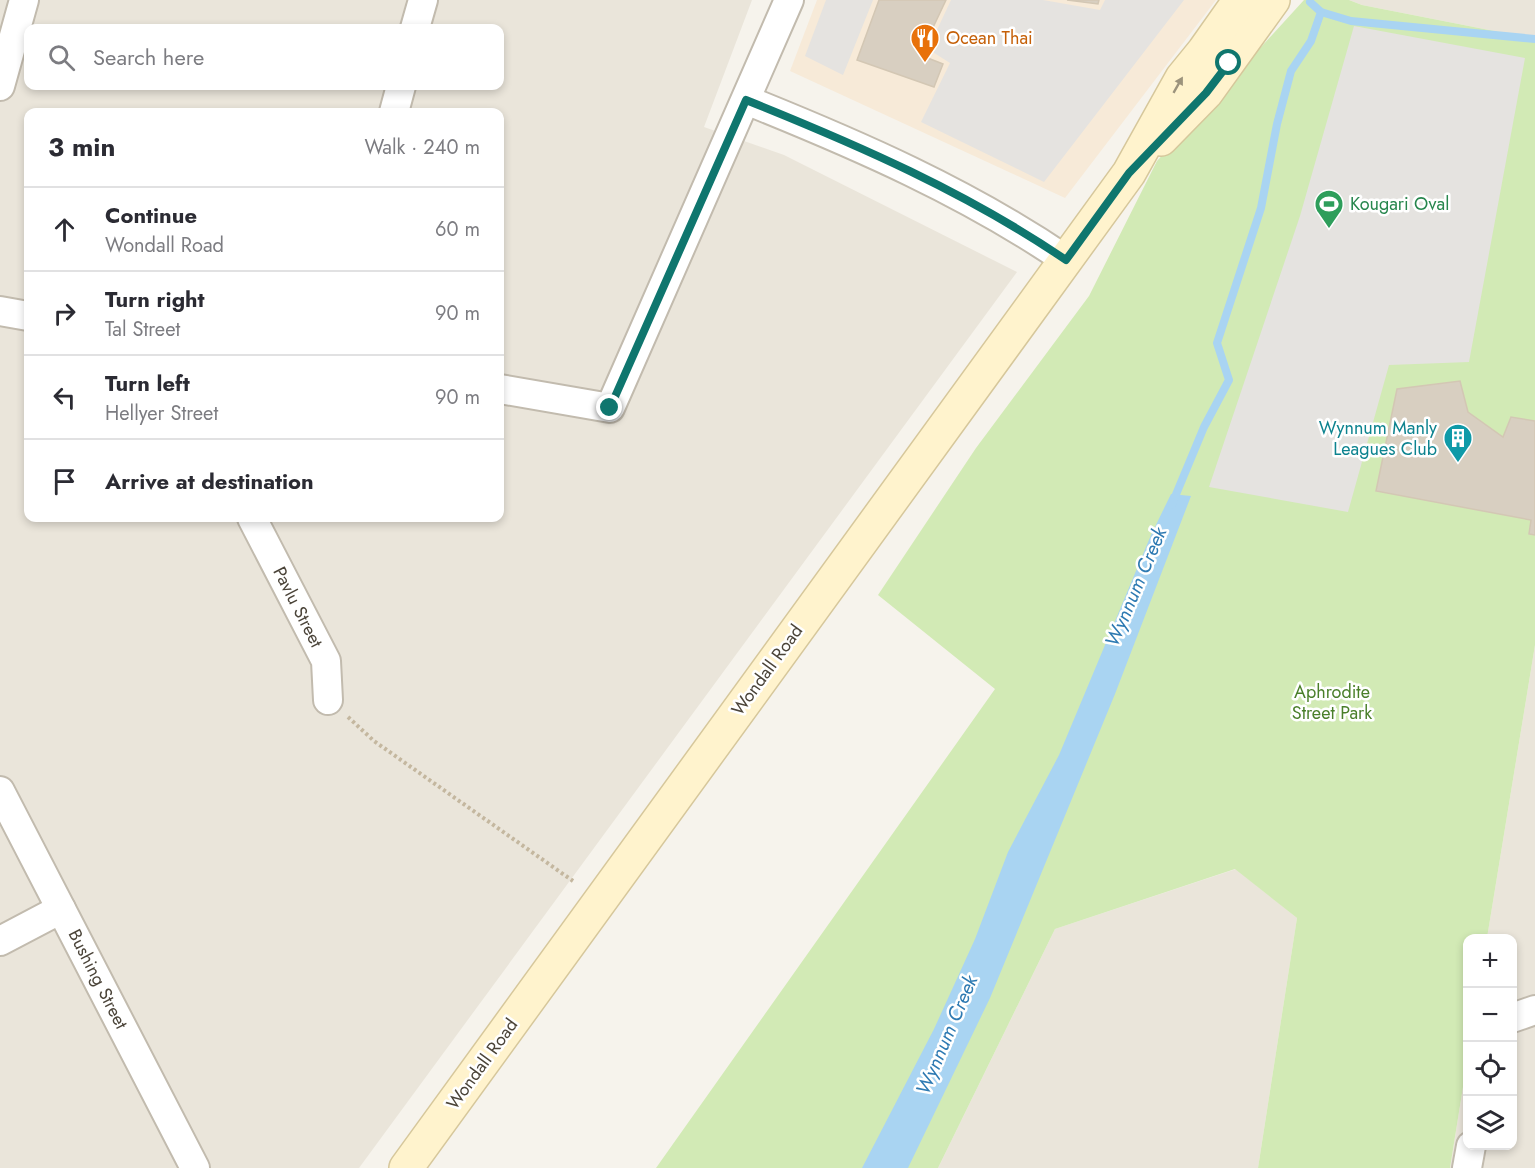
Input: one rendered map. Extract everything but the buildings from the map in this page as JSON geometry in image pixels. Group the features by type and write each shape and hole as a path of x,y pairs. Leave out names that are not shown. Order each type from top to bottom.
{"main road":[{"name":"Wondall Road","path":"406,1168 1129,173 1182,78 1204,51 1262,1"}],"street":[{"path":"0,86 24,0"},
{"path":"416,24 423,0"},
{"path":"504,390 610,408 789,0"},
{"path":"395,108 400,90"},
{"path":"746,100 911,169 1011,223 1066,260"},
{"path":"0,311 24,315"},
{"name":"Pavlu Street","path":"254,522 326,661 328,700"},
{"name":"Bushing Street","path":"0,791 195,1168"},
{"path":"0,941 61,909"},
{"path":"1517,1016 1535,1010"},
{"path":"1467,1168 1470,1150"}],"path":[{"path":"328,700 375,741 573,881"}],"shaded area":[{"path":"0,0 752,0 704,127 784,155 1017,272 359,1168 0,1168"},
{"path":"817,0 1216,0 1065,198 790,71"},
{"path":"826,0 873,0 843,75 805,56"},
{"path":"951,0 1043,0 1100,10 1105,0 1184,0 1044,182 921,122 950,63 928,49"},
{"path":"1349,0 1535,0 1535,39 1362,5"},
{"path":"1354,26 1525,58 1469,362 1389,365 1348,512 1209,487 1300,216"},
{"path":"1535,645 1535,1168 1450,1168 1463,1087 1463,1150 1517,1150 1517,934 1488,934"},
{"path":"1236,869 1297,918 1258,1168 938,1168 1055,929"}],"green space":[{"name":"Aphrodite Street Park","path":"1304,0 1349,0 1362,5 1535,39 1535,645 1488,934 1463,934 1463,1087 1450,1168 1258,1168 1297,918 1235,869 1055,929 938,1168 656,1168 995,689 878,595 976,448 1089,296 1157,161"}],"water":[{"path":"1171,494 1191,496 1115,694 990,998 908,1168 862,1168 934,1029 975,939 1008,852 1059,755 1151,535"}],"waterway":[{"name":"Wynnum Creek","path":"1172,504 1204,427 1229,380 1217,343 1261,208 1277,124 1291,71 1311,41 1321,12 1310,2"},
{"path":"1321,12 1351,21 1535,39"}],"place":[{"name":"Ocean Thai","path":"925,64"},
{"name":"Kougari Oval","path":"1329,230"},
{"name":"Wynnum Manly Leagues Club","path":"1458,464"}],"route":[{"path":"610,408 746,100 911,169 1011,223 1066,260 1129,173 1206,93 1229,63"}]}
